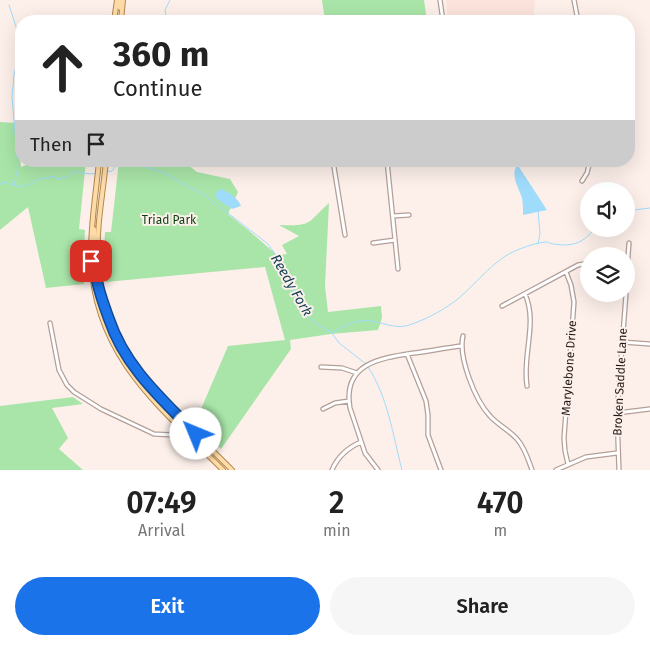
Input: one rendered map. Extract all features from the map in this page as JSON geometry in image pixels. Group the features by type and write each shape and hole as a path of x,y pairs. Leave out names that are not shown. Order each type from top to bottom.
{"main road":[{"path":"120,0 121,15"},
{"path":"116,15 120,0"},
{"path":"99,167 91,261 96,300 106,331 126,368 148,395 223,470"},
{"path":"105,306 100,283 98,234 106,167"},
{"path":"95,207 94,256 98,261"},
{"path":"91,261 94,265 97,283 116,336 132,364 152,390 232,470"},
{"path":"148,395 181,423 185,423"}],"street":[{"path":"440,0 442,15"},
{"path":"574,0 577,15"},
{"path":"334,167 345,235"},
{"path":"388,167 398,269"},
{"path":"582,181 588,167"},
{"path":"393,216 409,215"},
{"path":"373,243 396,240"},
{"path":"629,243 629,247"},
{"path":"83,262 91,261"},
{"path":"98,261 106,261"},
{"path":"502,306 580,265"},
{"name":"Marylebone Drive","path":"566,272 574,302 564,438 568,464"},
{"path":"525,294 531,315 526,371 527,386"},
{"name":"Broken Saddle Lane","path":"619,470 617,413 625,302"},
{"path":"50,323 59,370 67,385 74,392 100,409 158,435 169,435 184,431"},
{"path":"463,336 461,346 464,361 480,403 492,418 520,443 532,470"},
{"path":"622,342 650,344"},
{"path":"378,470 369,460 361,442 349,400 350,387 357,373 376,360 461,346"},
{"path":"407,354 426,400 428,435 441,470"},
{"path":"321,367 342,368 357,373"},
{"path":"323,409 335,403 349,400"},
{"path":"617,413 650,409"},
{"path":"169,435 175,429 175,422"},
{"path":"332,470 341,454 361,442"},
{"path":"556,470 586,457 617,453"}],"shaded area":[{"path":"446,0 535,0 534,15 447,15"}],"green space":[{"path":"322,0 424,0 426,15 324,15"},
{"path":"0,122 15,123 15,167 85,167 79,229 85,230 84,252 82,252 84,284 46,288 28,207 0,230"},
{"name":"Triad Park","path":"118,167 191,167 197,172 230,179 238,192 228,214 277,255 287,254 282,245 299,236 279,225 304,224 329,203 325,286 328,312 381,306 382,318 378,330 290,340 291,349 221,449 195,423 228,346 285,340 265,267 106,282 105,232 111,232"},
{"path":"73,397 83,404 52,408 68,438 59,449 83,470 0,470 0,406"}],"water":[{"path":"516,167 519,167 547,210 523,215 522,198 514,175"},
{"path":"220,189 232,195 241,206 232,209 217,199 215,194"}],"waterway":[{"path":"166,15 165,10 170,0"},
{"path":"9,5 15,24"},
{"path":"15,70 12,97 15,132"},
{"path":"14,185 18,167"},
{"name":"Reedy Fork","path":"0,184 5,182 15,186 23,186 32,184 39,179 54,176 56,179 68,177 73,172 91,174 112,171 115,167"},
{"name":"Reedy Fork","path":"147,167 164,173 206,196 268,244 278,258 288,283 305,312 316,324 331,332 339,343 366,364"},
{"name":"Reedy Fork","path":"635,210 650,208"},
{"path":"538,210 540,234 538,244"},
{"name":"Reedy Fork","path":"332,333 349,324 360,321 373,321 392,326 405,326 418,322 454,302 493,265 508,254 540,243 547,242 566,245 577,243 587,237"},
{"path":"368,367 385,404 402,470"}],"route":[{"path":"91,261 94,265 97,283 110,321 123,351 152,390 196,434"}]}
